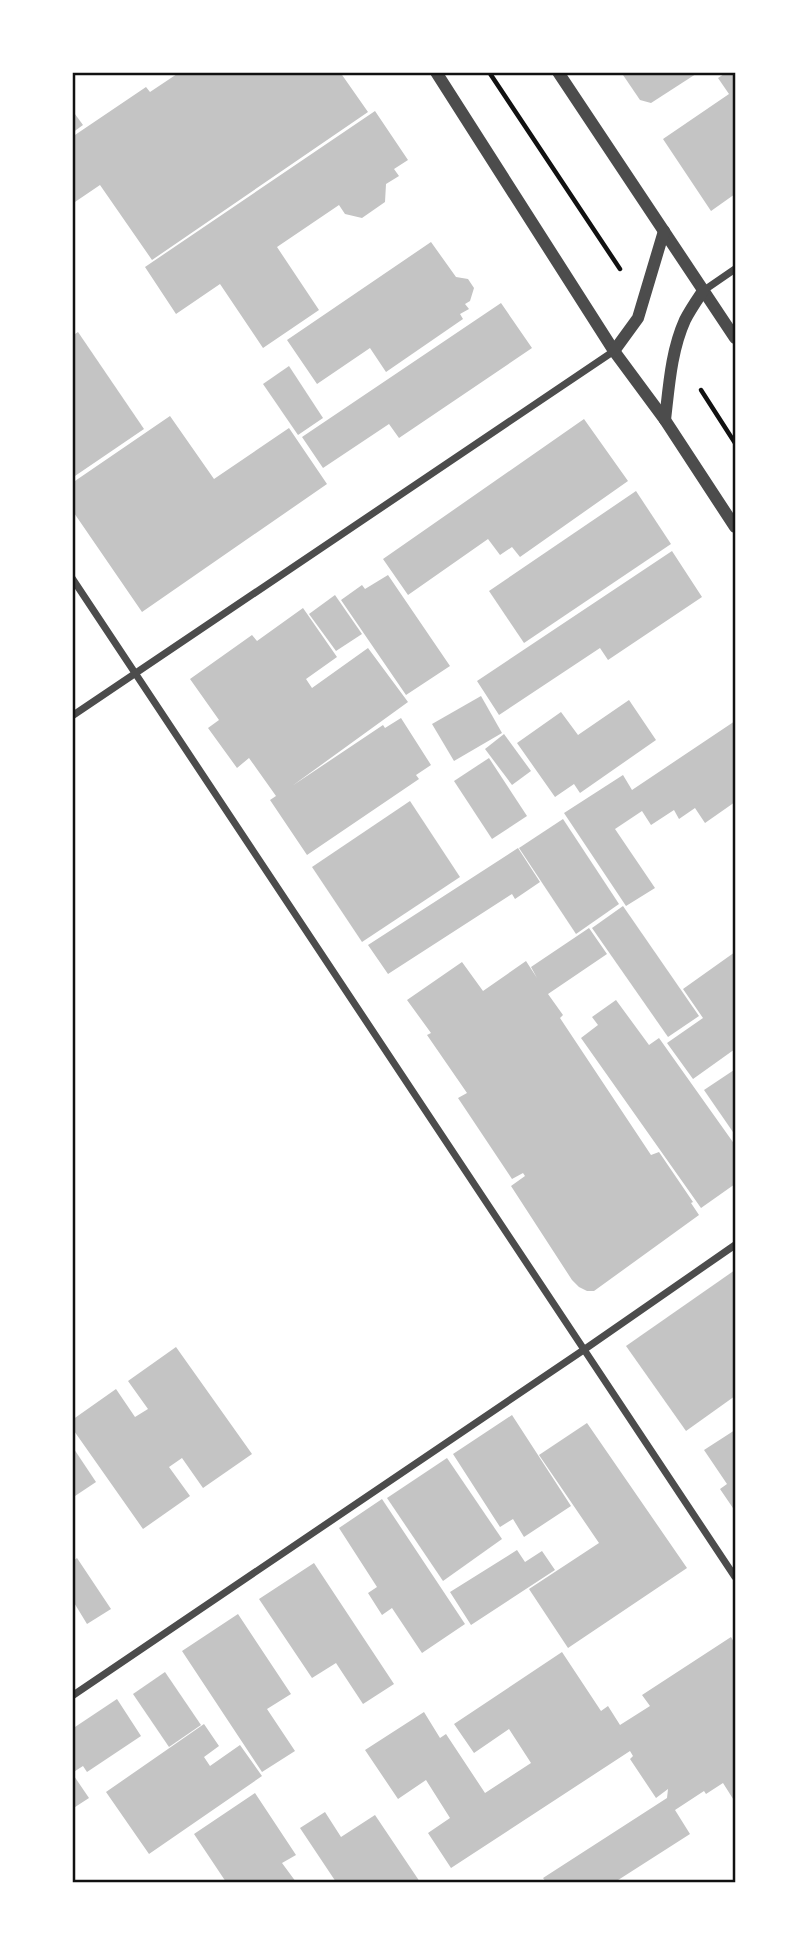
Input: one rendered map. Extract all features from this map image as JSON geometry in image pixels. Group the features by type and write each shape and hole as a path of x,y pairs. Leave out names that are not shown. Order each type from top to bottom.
{"street":[{"path":"436,72 614,351 665,419 735,527"},
{"path":"558,72 735,338"},
{"path":"72,716 614,351 638,318 664,231"},
{"path":"665,419 670,370 685,319 703,291 735,269"},
{"path":"72,579 735,1577"},
{"path":"72,1696 586,1349 735,1245"}],"path":[{"path":"489,72 643,304"},
{"path":"675,352 735,443"}],"building":[{"path":"180,72 340,72 368,112 152,260 100,185 72,204 72,137 146,87 150,92"},
{"path":"621,72 699,72 651,103 640,100"},
{"path":"727,72 735,72 735,194 711,211 663,139 729,94 718,78"},
{"path":"72,110 83,125 72,133"},
{"path":"375,111 408,160 394,169 399,176 386,184 385,202 362,218 345,214 339,205 277,247 319,310 263,348 220,284 176,314 145,267"},
{"path":"431,242 456,277 468,279 474,288 470,301 465,304 469,309 460,314 463,319 386,372 370,348 317,384 287,340"},
{"path":"501,303 532,348 399,438 389,424 323,468 302,437"},
{"path":"78,332 144,429 72,478 72,336"},
{"path":"289,366 323,418 298,435 263,384"},
{"path":"170,416 214,479 289,428 327,484 142,612 72,510 72,483"},
{"path":"584,419 628,481 520,557 512,547 500,555 488,539 408,595 383,559"},
{"path":"636,491 671,544 524,643 489,591"},
{"path":"672,551 702,597 608,660 600,648 499,715 477,681"},
{"path":"388,575 450,666 406,695 341,600 362,585 365,589"},
{"path":"335,595 362,634 336,651 309,614"},
{"path":"303,608 337,657 306,679 312,688 368,648 408,702 292,786 383,725 385,728 401,718 431,765 416,775 419,779 307,855 270,800 276,796 249,758 237,768 208,728 219,720 190,679 252,635 257,641"},
{"path":"481,696 502,733 454,761 432,724"},
{"path":"629,700 656,740 580,793 574,784 555,797 517,743 561,712 578,735"},
{"path":"735,721 735,802 705,823 695,808 679,819 674,810 651,825 642,811 615,829 655,888 626,906 564,813 623,775 632,790"},
{"path":"504,734 531,771 512,785 485,749"},
{"path":"489,758 527,816 492,839 454,781"},
{"path":"410,801 460,877 362,942 312,867"},
{"path":"563,819 619,904 576,934 519,848"},
{"path":"518,848 540,882 515,899 512,894 388,974 368,945"},
{"path":"623,906 699,1016 668,1037 592,928"},
{"path":"589,928 607,954 548,994 563,1015 560,1018 651,1155 659,1152 699,1215 594,1291 579,1287 572,1280 511,1186 525,1176 523,1173 512,1179 458,1098 467,1093 427,1035 431,1033 407,1000 462,962 483,991 526,961 537,978 531,967"},
{"path":"735,952 735,1049 693,1079 667,1043 703,1018 683,989"},
{"path":"616,1000 649,1045 659,1038 735,1145 735,1184 701,1208 581,1038 598,1025 592,1017"},
{"path":"734,1070 735,1072 735,1135 704,1090"},
{"path":"735,1270 735,1396 686,1431 626,1346"},
{"path":"176,1347 252,1454 203,1488 182,1458 169,1467 190,1496 143,1529 72,1428 72,1420 116,1389 135,1417 148,1409 128,1381"},
{"path":"512,1415 571,1506 524,1537 513,1519 500,1527 453,1454"},
{"path":"587,1423 687,1568 568,1648 529,1589 599,1543 539,1455"},
{"path":"735,1430 735,1511 720,1489 727,1484 704,1450"},
{"path":"72,1446 96,1482 72,1498"},
{"path":"447,1458 502,1539 443,1581 387,1498"},
{"path":"382,1499 465,1624 422,1653 392,1608 382,1615 368,1593 377,1587 339,1528"},
{"path":"517,1550 525,1562 542,1551 555,1570 471,1625 450,1592"},
{"path":"77,1558 111,1609 87,1624 72,1602 72,1562"},
{"path":"314,1563 394,1684 363,1704 336,1663 312,1678 259,1599"},
{"path":"238,1614 291,1694 267,1709 295,1751 262,1772 182,1651"},
{"path":"731,1637 735,1644 735,1802 723,1783 706,1794 704,1791 675,1810 690,1834 615,1882 546,1882 543,1878 667,1798 668,1789 656,1798 630,1759 633,1756 630,1751 451,1868 428,1833 450,1818 426,1780 398,1799 365,1750 424,1712 440,1738 446,1734 485,1793 531,1763 509,1729 474,1753 454,1724 562,1652 601,1711 608,1706 620,1725 650,1706 642,1695"},
{"path":"165,1672 201,1725 169,1747 133,1694"},
{"path":"117,1699 141,1736 87,1772 83,1766 72,1773 72,1729"},
{"path":"204,1724 219,1746 204,1757 210,1766 240,1745 262,1776 149,1854 106,1792"},
{"path":"72,1773 89,1798 72,1809"},
{"path":"255,1793 296,1855 282,1863 296,1882 226,1882 194,1834"},
{"path":"325,1812 341,1837 375,1815 420,1882 336,1882 300,1828"}]}
